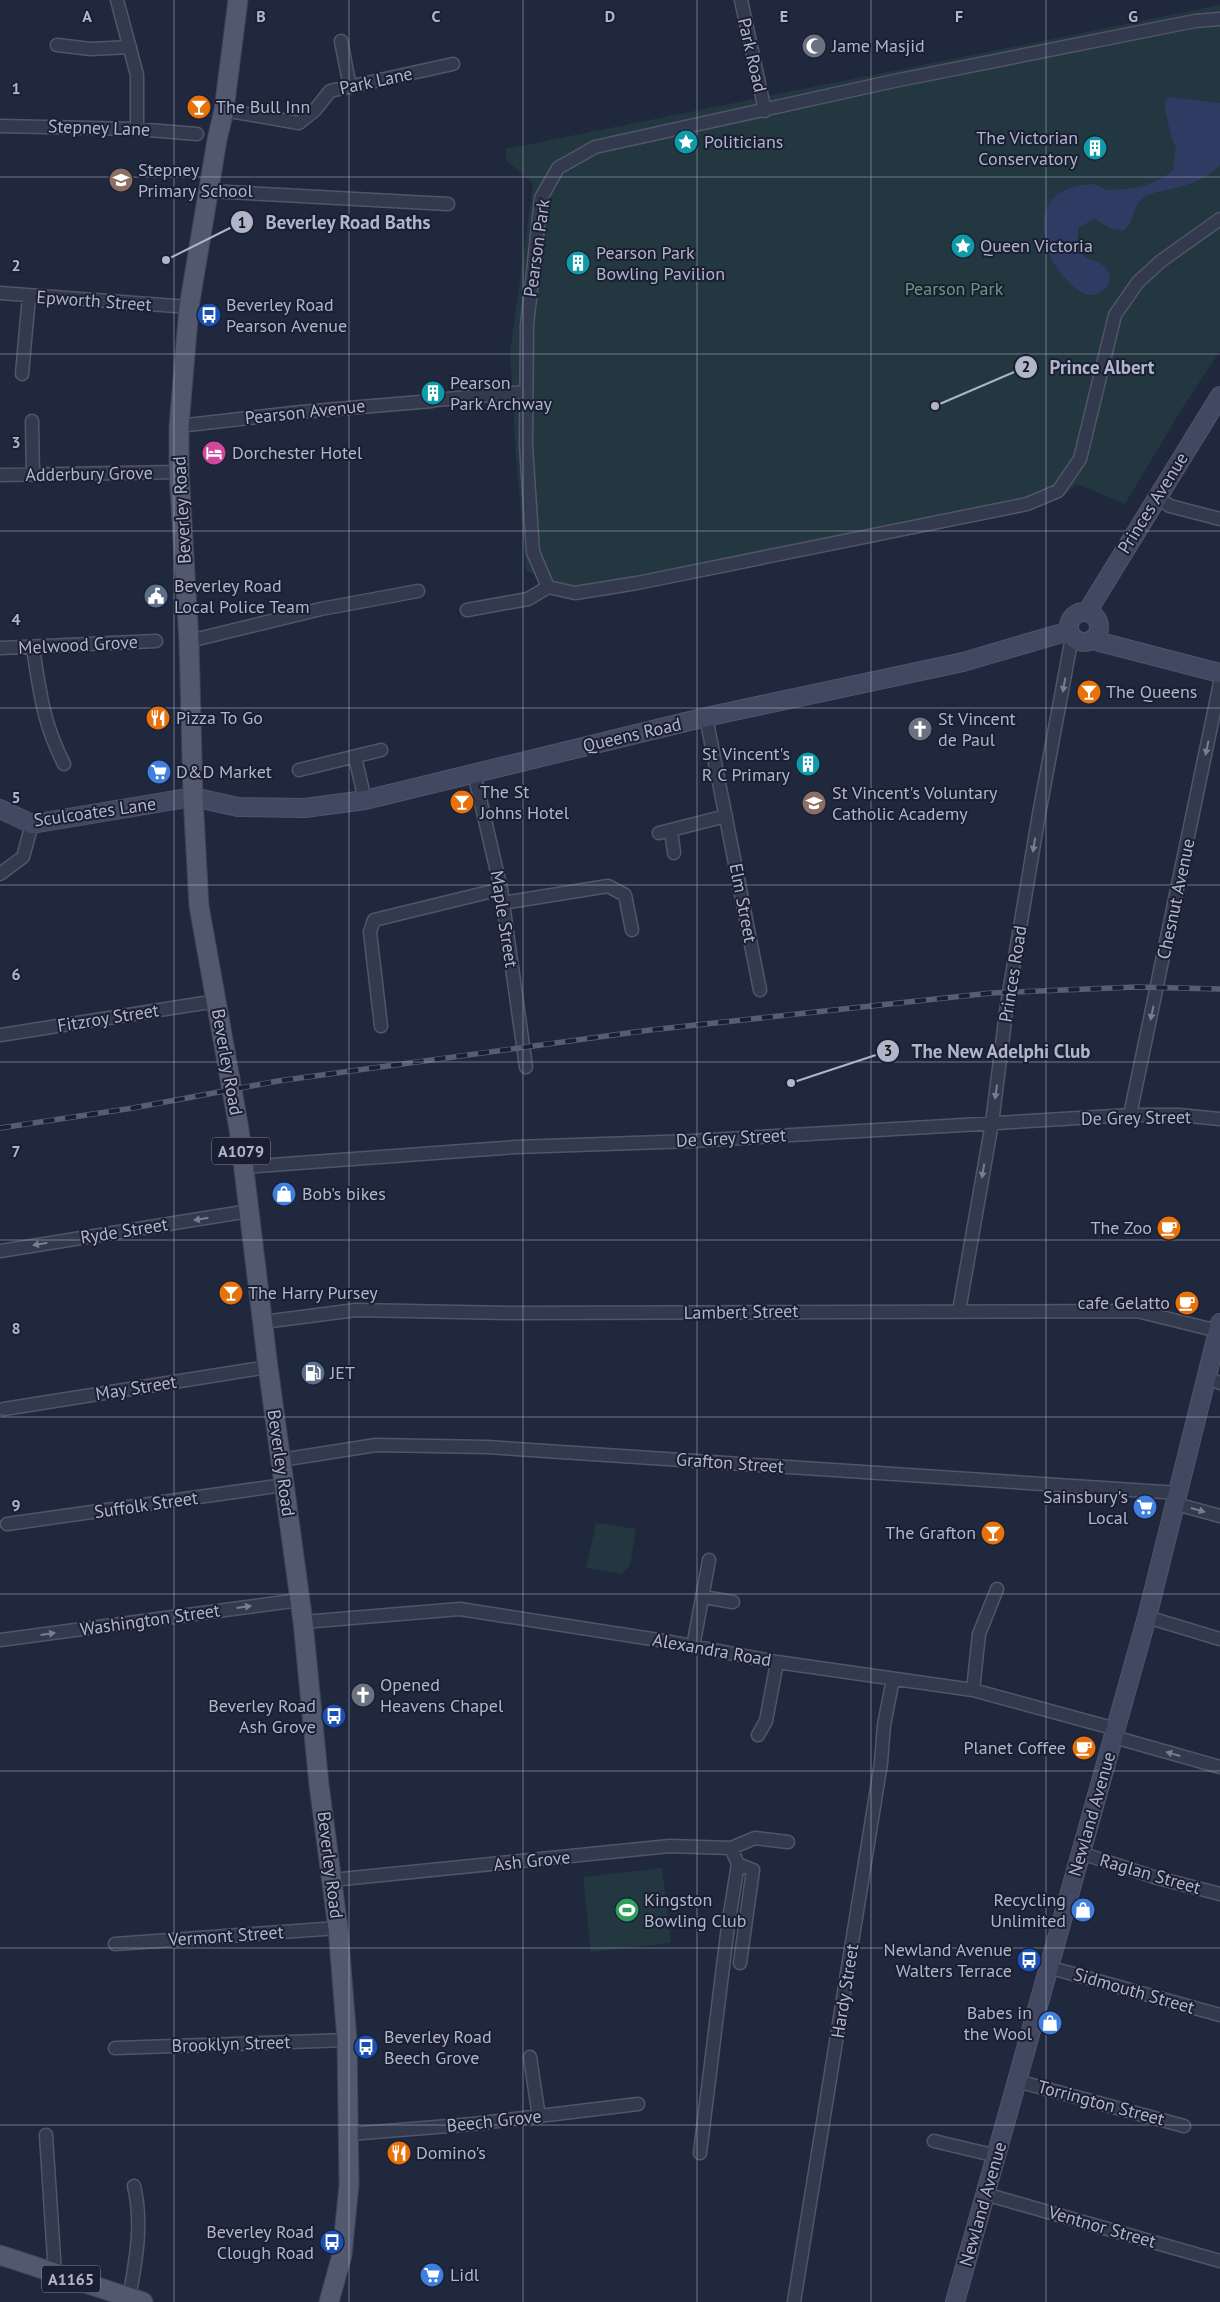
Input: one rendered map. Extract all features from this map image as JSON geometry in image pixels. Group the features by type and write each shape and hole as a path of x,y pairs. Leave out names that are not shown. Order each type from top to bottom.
{"main road":[{"name":"Beverley Road","path":"238,0 224,110 188,308 179,426 179,472 189,641 193,797 199,906 239,1129 268,1367 304,1622 319,1785 338,1928 347,2040 350,2134 349,2185 342,2255 329,2302"},
{"name":"A1165","path":"0,2255 136,2300"}],"street":[{"path":"117,0 137,75 137,129"},
{"name":"Park Road","path":"741,0 765,111"},
{"name":"Pearson Park","path":"548,587 532,552 525,392 527,325 541,198 558,168 595,147 894,81 1195,21 1220,19"},
{"path":"341,41 350,87"},
{"path":"57,45 91,50 130,47"},
{"name":"Park Lane","path":"224,110 299,123 315,110 330,91 453,64"},
{"name":"Stepney Lane","path":"0,126 137,129 197,134"},
{"path":"208,191 448,204"},
{"path":"467,610 528,599 548,587 575,593 637,583 1027,504 1058,492 1080,459 1115,315 1138,282 1162,261 1220,219"},
{"name":"Epworth Street","path":"0,293 188,308"},
{"path":"22,374 29,296"},
{"name":"Pearson Avenue","path":"179,426 302,412 525,392"},
{"name":"Princes Avenue","path":"1087,612 1220,396"},
{"path":"32,421 33,475"},
{"name":"Adderbury Grove","path":"0,475 179,472"},
{"path":"1157,497 1170,506 1220,519"},
{"path":"189,641 320,610 418,591"},
{"path":"1087,612 1098,620 1099,632 1095,638 1082,642 1071,634 1071,618 1078,613 1087,612"},
{"name":"Queens Road","path":"193,797 238,807 305,808 365,800 706,718 963,662 1071,634"},
{"name":"Princes Road","path":"959,1311 992,1123 1007,1005 1071,634"},
{"path":"1095,638 1100,642 1220,673"},
{"name":"Melwood Grove","path":"0,648 156,641"},
{"path":"33,648 43,714 52,741 64,764"},
{"name":"Chesnut Avenue","path":"1130,1115 1220,683"},
{"name":"Elm Street","path":"706,718 760,990"},
{"path":"299,770 381,750"},
{"path":"355,757 365,800"},
{"name":"Maple Street","path":"474,774 504,903 526,1067"},
{"name":"Sculcoates Lane","path":"0,809 32,824 193,797"},
{"path":"674,853 665,831 726,816"},
{"path":"0,874 23,857 32,824"},
{"path":"504,903 608,886 625,896 632,930"},
{"path":"382,1026 370,932 374,920 501,889"},
{"name":"Fitzroy Street","path":"0,1036 217,1002"},
{"name":"De Grey Street","path":"243,1167 516,1146 692,1141 1130,1115 1178,1114 1220,1119"},
{"name":"Ryde Street","path":"0,1251 249,1211"},
{"name":"Lambert Street","path":"263,1322 356,1310 509,1313 1137,1310 1219,1327"},
{"name":"Newland Avenue","path":"955,2302 1115,1733 1178,1498 1214,1380 1219,1327"},
{"name":"May Street","path":"4,1409 268,1367"},
{"name":"Grafton Street","path":"281,1460 376,1445 487,1447 1178,1498 1220,1516"},
{"name":"Suffolk Street","path":"7,1524 284,1485"},
{"path":"693,1646 709,1560"},
{"path":"973,1690 979,1634 997,1589"},
{"path":"703,1597 733,1602"},
{"name":"Washington Street","path":"0,1640 300,1600"},
{"name":"Alexandra Road","path":"304,1622 460,1609 693,1646 778,1662 973,1690 1220,1767"},
{"path":"1147,1616 1220,1639"},
{"path":"758,1735 766,1720 778,1662"},
{"name":"Hardy Street","path":"794,2302 881,1763 884,1725 893,1680"},
{"name":"Ash Grove","path":"332,1880 670,1846 732,1848 755,1838 788,1842"},
{"path":"700,2153 728,1926 738,1864 732,1848"},
{"name":"Raglan Street","path":"1080,1853 1220,1894"},
{"path":"738,1864 753,1870 740,1963"},
{"name":"Vermont Street","path":"115,1944 338,1928"},
{"name":"Sidmouth Street","path":"1048,1968 1220,2015"},
{"name":"Brooklyn Street","path":"115,2048 347,2040"},
{"path":"530,2057 539,2117"},
{"name":"Torrington Street","path":"1017,2081 1184,2126"},
{"name":"Beech Grove","path":"350,2134 539,2117 638,2104"},
{"path":"46,2135 55,2274"},
{"path":"934,2141 997,2156"},
{"path":"133,2185 138,2202 136,2300"},
{"name":"Ventnor Street","path":"985,2194 1220,2260"}],"green space":[{"name":"Pearson Park","path":"1220,5 1220,351 1183,407 1125,504 1077,484 1063,496 588,596 550,584 526,570 516,457 510,353 533,184 506,160 506,149"},
{"path":"596,1523 636,1529 630,1566 621,1574 586,1568"},
{"name":"Kingston Bowling Club","path":"662,1868 671,1943 591,1952 583,1877"}],"water":[{"path":"1170,97 1220,103 1220,165 1197,181 1152,194 1142,199 1136,207 1129,225 1122,231 1111,229 1095,219 1079,227 1078,240 1082,253 1086,258 1105,267 1110,278 1106,288 1099,293 1090,295 1083,293 1061,273 1053,262 1044,233 1043,224 1046,209 1055,197 1069,188 1092,184 1110,190 1127,189 1144,186 1159,180 1173,170 1176,147 1172,140 1165,110 1165,101"}],"railway":[{"path":"0,1128 133,1108 278,1081 650,1030 991,993 1136,987 1220,989"}],"place":[{"name":"Jame Masjid","path":"814,46"},
{"name":"The Bull Inn","path":"199,107"},
{"name":"Politicians","path":"686,142"},
{"name":"The Victorian Conservatory","path":"1095,148"},
{"name":"Stepney Primary School","path":"121,180"},
{"name":"Queen Victoria","path":"963,246"},
{"name":"Beverley Road Baths","path":"166,260"},
{"name":"Pearson Park Bowling Pavilion","path":"578,263"},
{"name":"Beverley Road Pearson Avenue","path":"209,315"},
{"name":"Pearson Park Archway","path":"433,393"},
{"name":"Prince Albert","path":"935,406"},
{"name":"Dorchester Hotel","path":"214,453"},
{"name":"Beverley Road Local Police Team","path":"156,596"},
{"name":"The Queens","path":"1089,692"},
{"name":"Pizza To Go","path":"158,718"},
{"name":"St Vincent de Paul","path":"920,729"},
{"name":"St Vincent's R C Primary","path":"808,764"},
{"name":"D&D Market","path":"159,772"},
{"name":"The St Johns Hotel","path":"462,802"},
{"name":"St Vincent's Voluntary Catholic Academy","path":"814,803"},
{"name":"The New Adelphi Club","path":"791,1083"},
{"name":"Bob's bikes","path":"284,1194"},
{"name":"The Zoo","path":"1169,1228"},
{"name":"The Harry Pursey","path":"231,1293"},
{"name":"cafe Gelatto","path":"1187,1303"},
{"name":"JET","path":"313,1373"},
{"name":"Sainsbury's Local","path":"1145,1507"},
{"name":"The Grafton","path":"993,1533"},
{"name":"Opened Heavens Chapel","path":"363,1695"},
{"name":"Beverley Road Ash Grove","path":"334,1716"},
{"name":"Planet Coffee","path":"1084,1748"},
{"name":"Kingston Bowling Club","path":"627,1910"},
{"name":"Recycling Unlimited","path":"1083,1910"},
{"name":"Newland Avenue Walters Terrace","path":"1029,1960"},
{"name":"Babes in the Wool","path":"1050,2023"},
{"name":"Beverley Road Beech Grove","path":"366,2047"},
{"name":"Domino's","path":"399,2153"},
{"name":"Beverley Road Clough Road","path":"332,2242"},
{"name":"Lidl","path":"432,2275"}]}
